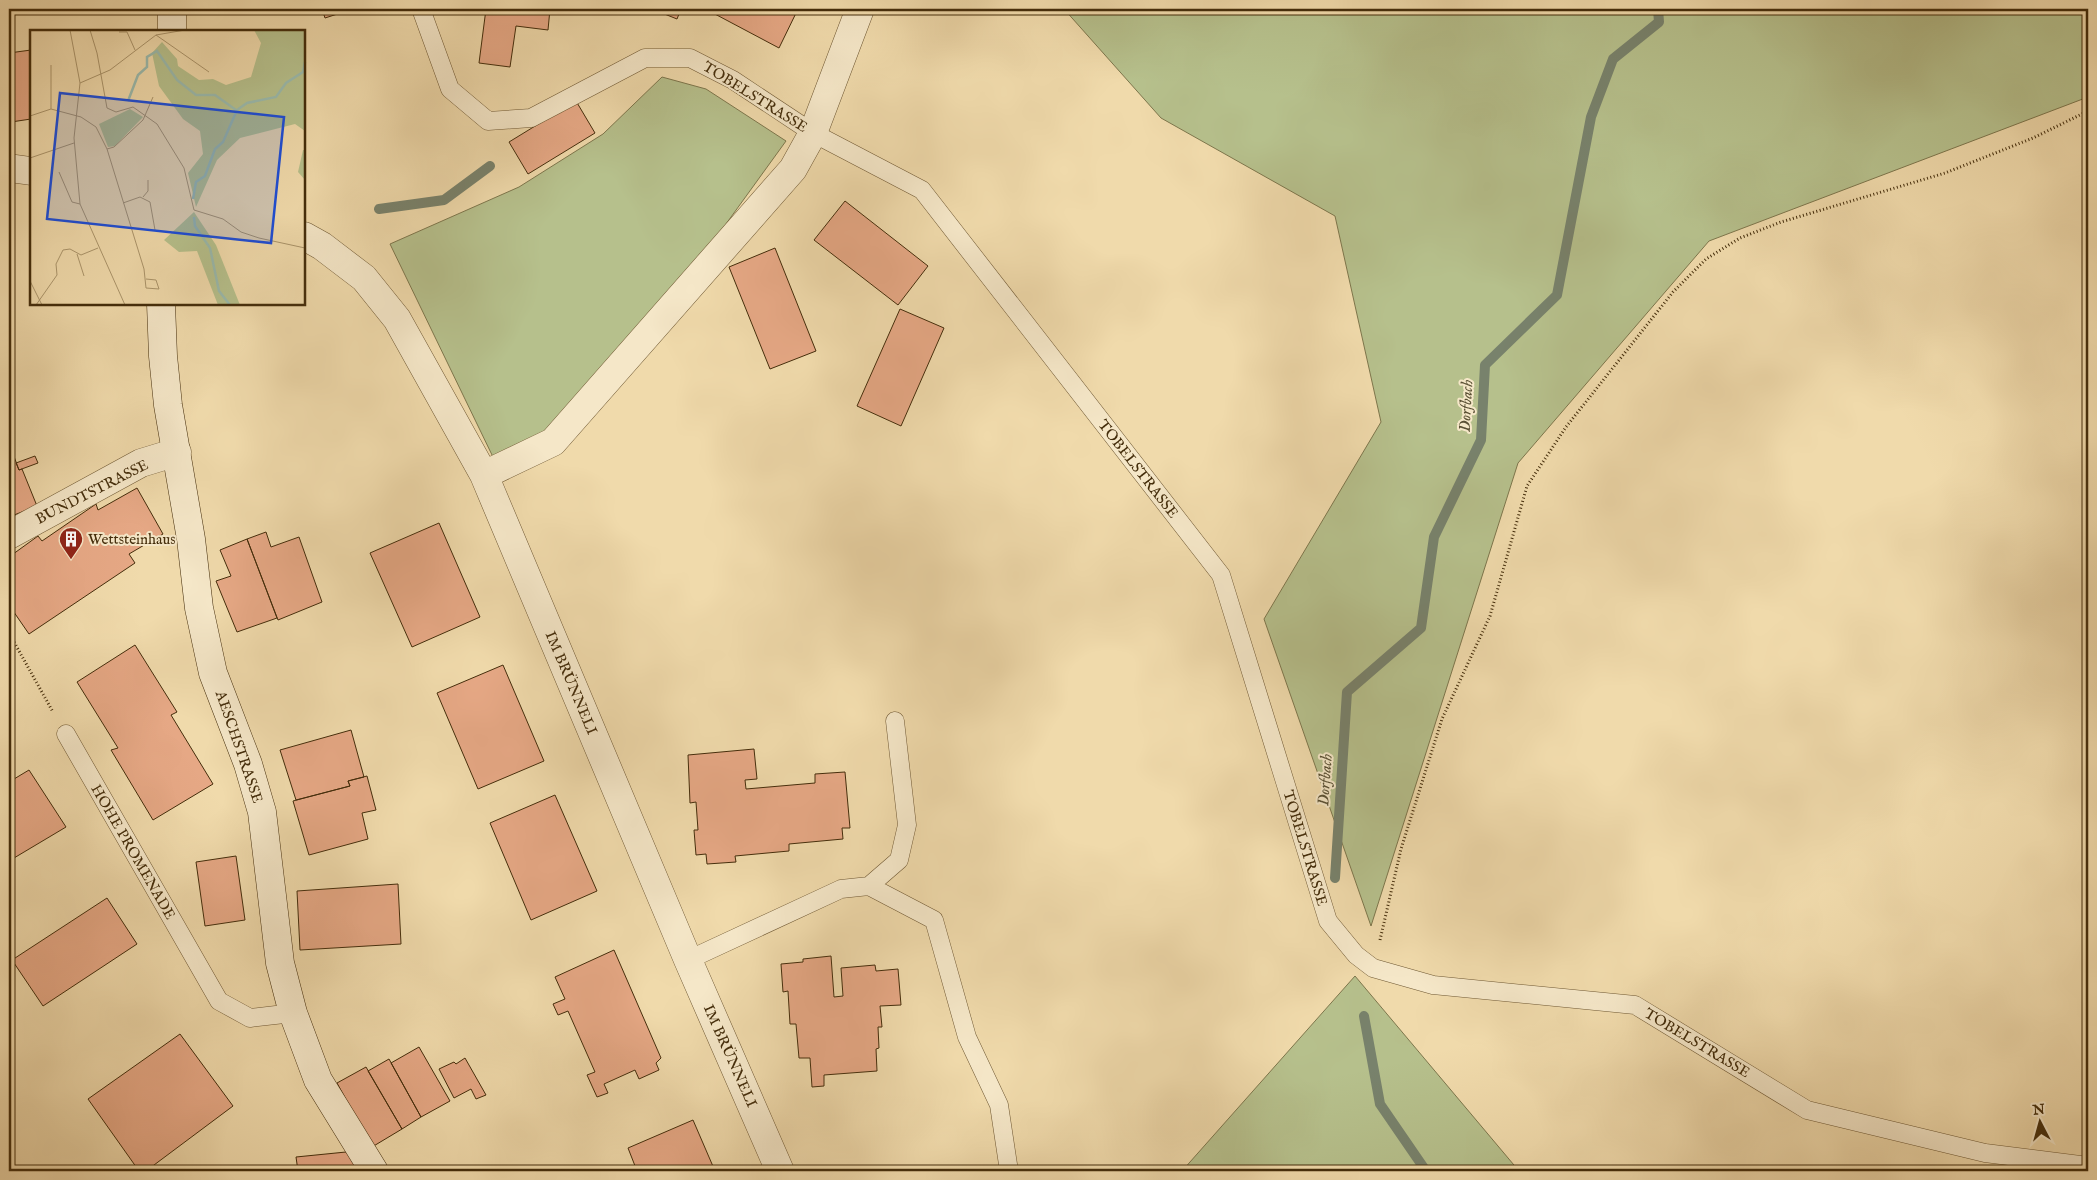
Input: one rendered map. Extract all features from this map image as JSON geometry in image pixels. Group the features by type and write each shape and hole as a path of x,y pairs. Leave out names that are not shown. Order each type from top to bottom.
{"street":[{"path":"172,9 172,30"},
{"name":"TOBELSTRASSE","path":"484,476 554,442 793,169 813,133 860,9"},
{"path":"9,168 30,171"},
{"name":"IM BRÜNNELI","path":"305,237 322,246 364,278 397,319 484,476 688,960 780,1171"},
{"name":"AESCHSTRASSE","path":"161,305 163,356 168,406 191,539 199,608 213,673 248,764 262,812 280,963 293,1013 318,1080 374,1171"},
{"name":"BUNDTSTRASSE","path":"9,535 141,463 177,452"}],"lane":[{"name":"TOBELSTRASSE","path":"421,9 450,89 488,121 531,118 645,58 690,58 732,80 813,133 922,190 1220,575 1328,921 1356,955 1373,968 1433,985 1635,1006 1807,1110 1985,1153 2088,1166"},
{"path":"869,886 899,860 907,825 896,721"},
{"name":"HOHE PROMENADE","path":"66,734 219,1001 250,1018 293,1013"},
{"path":"688,960 841,889 869,886 934,920 967,1037 999,1106 1009,1171"}],"path":[{"path":"1373,968 1401,849 1439,729 1490,616 1527,486 1566,427 1674,292 1706,259 1740,238 1781,222 1945,173 2033,138 2088,111"},
{"path":"9,633 66,734"}],"green space":[{"path":"1064,9 2088,9 2088,97 1709,241 1518,463 1371,926 1264,619 1381,422 1335,216 1161,118"},
{"path":"662,77 706,89 786,141 684,282 559,433 493,457 390,244 519,187 603,134"},
{"path":"1355,976 1519,1171 1182,1171"}],"building":[{"path":"322,9 353,9 325,18"},
{"path":"486,9 550,9 548,30 516,26 510,67 479,63"},
{"path":"658,9 681,9 677,19 657,11"},
{"path":"716,9 798,9 779,48 713,13"},
{"path":"30,50 30,119 11,122 9,53"},
{"path":"576,101 595,133 528,174 509,142"},
{"path":"845,201 928,266 898,305 814,240"},
{"path":"775,248 816,351 770,369 729,267"},
{"path":"900,309 944,328 901,426 857,406"},
{"path":"9,443 19,470 22,469 37,506 9,517"},
{"path":"35,456 38,463 19,470 16,463"},
{"name":"Wettsteinhaus","path":"137,488 163,534 129,554 135,563 29,634 9,605 9,557 38,536 42,541 96,504 98,510"},
{"path":"439,523 480,617 412,647 370,553"},
{"path":"266,532 271,547 299,537 322,602 278,620 247,539"},
{"path":"247,539 277,618 237,632 216,581 231,576 220,550"},
{"path":"135,645 177,712 171,715 213,784 153,820 111,750 118,748 77,682"},
{"path":"503,665 544,761 478,789 437,693"},
{"path":"351,730 364,777 348,781 350,786 296,800 280,750"},
{"path":"754,749 757,779 745,780 746,789 815,783 815,774 845,772 850,828 842,828 843,839 789,844 789,851 735,856 736,862 707,864 706,854 696,855 694,830 698,830 696,802 690,803 688,755"},
{"path":"29,770 66,827 14,858 9,850 9,782"},
{"path":"367,776 376,810 362,813 368,839 309,855 293,801 350,786 348,781"},
{"path":"555,795 597,891 531,920 490,823"},
{"path":"236,856 245,920 205,926 196,862"},
{"path":"398,884 401,944 300,950 297,891"},
{"path":"107,898 137,944 43,1006 12,960"},
{"path":"614,950 661,1058 656,1063 659,1070 639,1079 635,1070 604,1084 608,1093 597,1097 587,1075 595,1072 568,1011 558,1015 553,1004 565,999 555,977"},
{"path":"831,956 834,997 843,996 841,968 875,965 876,971 898,969 901,1005 880,1006 882,1027 878,1027 877,1071 824,1075 824,1086 812,1087 810,1058 799,1058 796,1024 790,1024 788,991 783,992 781,964 803,962 803,959"},
{"path":"180,1034 233,1106 146,1171 139,1171 88,1099"},
{"path":"419,1047 450,1101 421,1117 391,1063"},
{"path":"465,1058 486,1095 476,1099 471,1089 454,1098 439,1069 454,1062 456,1064"},
{"path":"389,1059 421,1117 402,1129 368,1071"},
{"path":"366,1067 402,1129 372,1147 337,1083"},
{"path":"693,1120 715,1171 637,1171 628,1148"},
{"path":"356,1151 359,1171 298,1171 296,1157"}],"waterway":[{"name":"Dorfbach","path":"1335,878 1347,692 1421,628 1434,537 1481,440 1485,365 1557,295 1591,117 1613,59 1659,22 1658,9"},
{"path":"379,209 444,200 490,166"},
{"path":"1364,1016 1380,1104 1426,1171"}],"place":[{"name":"Wettsteinhaus","path":"71,560"}]}
